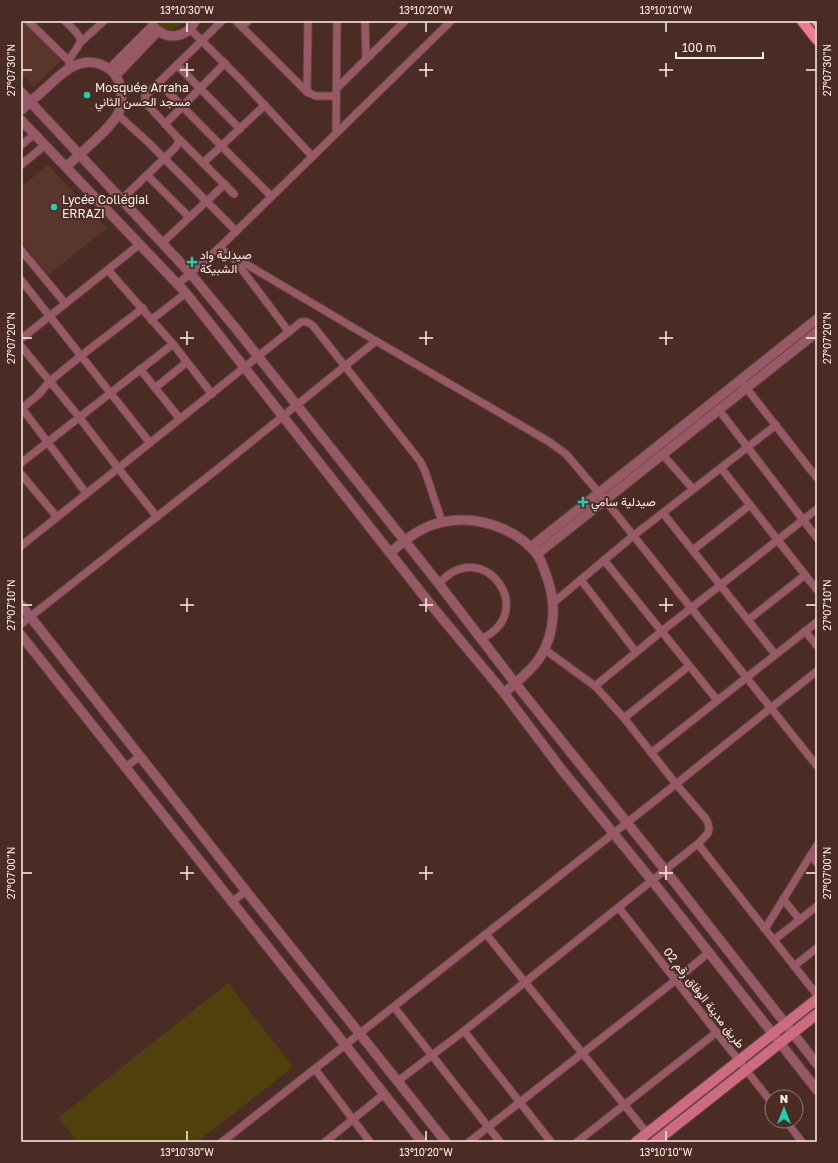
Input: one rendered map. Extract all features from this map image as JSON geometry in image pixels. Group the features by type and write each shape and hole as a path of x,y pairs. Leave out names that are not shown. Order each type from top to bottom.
{"main road":[{"path":"802,21 817,40"},
{"path":"636,1142 817,999"},
{"path":"655,1142 817,1014"}],"street":[{"path":"28,21 69,64"},
{"path":"65,21 80,37 80,42"},
{"path":"113,72 154,26 171,36 184,34 190,29 195,21"},
{"path":"222,21 145,96 144,100 179,139 234,194"},
{"path":"236,21 307,92 316,96 336,96"},
{"path":"242,27 248,21"},
{"path":"307,92 308,21"},
{"path":"336,133 337,21"},
{"path":"365,21 366,58"},
{"path":"336,88 405,21"},
{"path":"178,284 219,248 451,21"},
{"path":"21,110 69,64 80,42 100,22"},
{"path":"190,29 265,105 312,156"},
{"path":"66,167 101,134 117,114 121,98 120,86 113,72 97,63 69,64"},
{"path":"165,124 225,64"},
{"path":"177,65 240,130"},
{"path":"159,82 271,196"},
{"path":"21,92 191,274 439,584 515,683 666,870 792,1034 817,1064"},
{"path":"203,163 265,105"},
{"path":"117,114 164,158 236,231"},
{"path":"21,120 186,293 432,606 504,693 562,770 817,1090"},
{"path":"21,145 35,134"},
{"path":"121,200 178,144 179,139"},
{"path":"21,165 45,146"},
{"path":"147,175 189,217"},
{"path":"162,243 225,184"},
{"path":"21,339 140,244"},
{"path":"219,248 558,448 574,463 602,497 817,766"},
{"path":"21,250 66,303"},
{"path":"231,255 289,332"},
{"path":"108,270 143,308 151,320 173,344 212,394"},
{"path":"21,280 82,355 150,443"},
{"path":"151,320 186,293"},
{"path":"86,493 21,408 38,395 50,382 82,355 143,308"},
{"path":"534,551 602,497 740,381 817,320"},
{"path":"22,542 57,517 301,322 310,323 423,467 442,522"},
{"path":"602,497 663,455 817,332"},
{"path":"21,624 376,341"},
{"path":"21,463 173,344"},
{"path":"21,346 157,517"},
{"path":"155,388 187,362"},
{"path":"140,369 180,419"},
{"path":"740,381 817,478"},
{"path":"719,410 817,538"},
{"path":"554,603 633,536 776,425"},
{"path":"663,455 694,489"},
{"path":"721,468 817,590"},
{"path":"21,474 57,517"},
{"path":"693,550 750,505"},
{"path":"596,686 662,631 817,509"},
{"path":"663,513 775,654"},
{"path":"391,552 404,541 428,526 457,520 472,520 488,523 502,528 534,551 549,580 554,603 552,627 544,649 532,668 504,693"},
{"path":"604,560 717,700"},
{"path":"439,584 451,572 468,567 485,571 493,575 499,582 504,589 506,597 507,606 505,615 496,630 481,639"},
{"path":"748,620 805,575"},
{"path":"581,580 636,652"},
{"path":"21,605 446,1142"},
{"path":"651,752 817,622"},
{"path":"805,631 817,646"},
{"path":"21,635 422,1142"},
{"path":"398,1081 464,1031 619,908 698,844 708,833 708,823 624,718 596,686 544,649"},
{"path":"624,718 689,666"},
{"path":"222,1142 817,671"},
{"path":"126,767 140,756"},
{"path":"698,844 817,995"},
{"path":"765,929 817,845"},
{"path":"811,855 817,863"},
{"path":"232,902 246,891"},
{"path":"783,899 800,920"},
{"path":"774,940 817,906"},
{"name":"طريق مدينة الوفاق رقم 02","path":"619,908 764,1092"},
{"path":"486,934 647,1133"},
{"path":"794,966 817,948"},
{"path":"470,1142 676,980 708,953"},
{"path":"394,1007 500,1142"},
{"path":"464,1031 551,1142"},
{"path":"577,1142 717,1032"},
{"path":"315,1069 370,1142"},
{"path":"325,1142 384,1094"},
{"path":"792,1129 802,1142"}],"shaded area":[{"path":"26,21 64,57 34,87 21,74 21,26"},
{"path":"157,21 185,21 178,27 170,30 163,28"},
{"name":"Lycée Collégial ERRAZI","path":"48,165 107,228 48,275 21,241 21,187"},
{"path":"228,983 293,1067 197,1142 78,1142 58,1118"}],"place":[{"name":"Mosquée Arraha مسجد الحسن الثاني","path":"87,95"},
{"name":"Lycée Collégial ERRAZI","path":"54,207"},
{"name":"صيدلية واد الشبيكة","path":"192,262"},
{"name":"صيدلية سامي","path":"583,502"}]}
